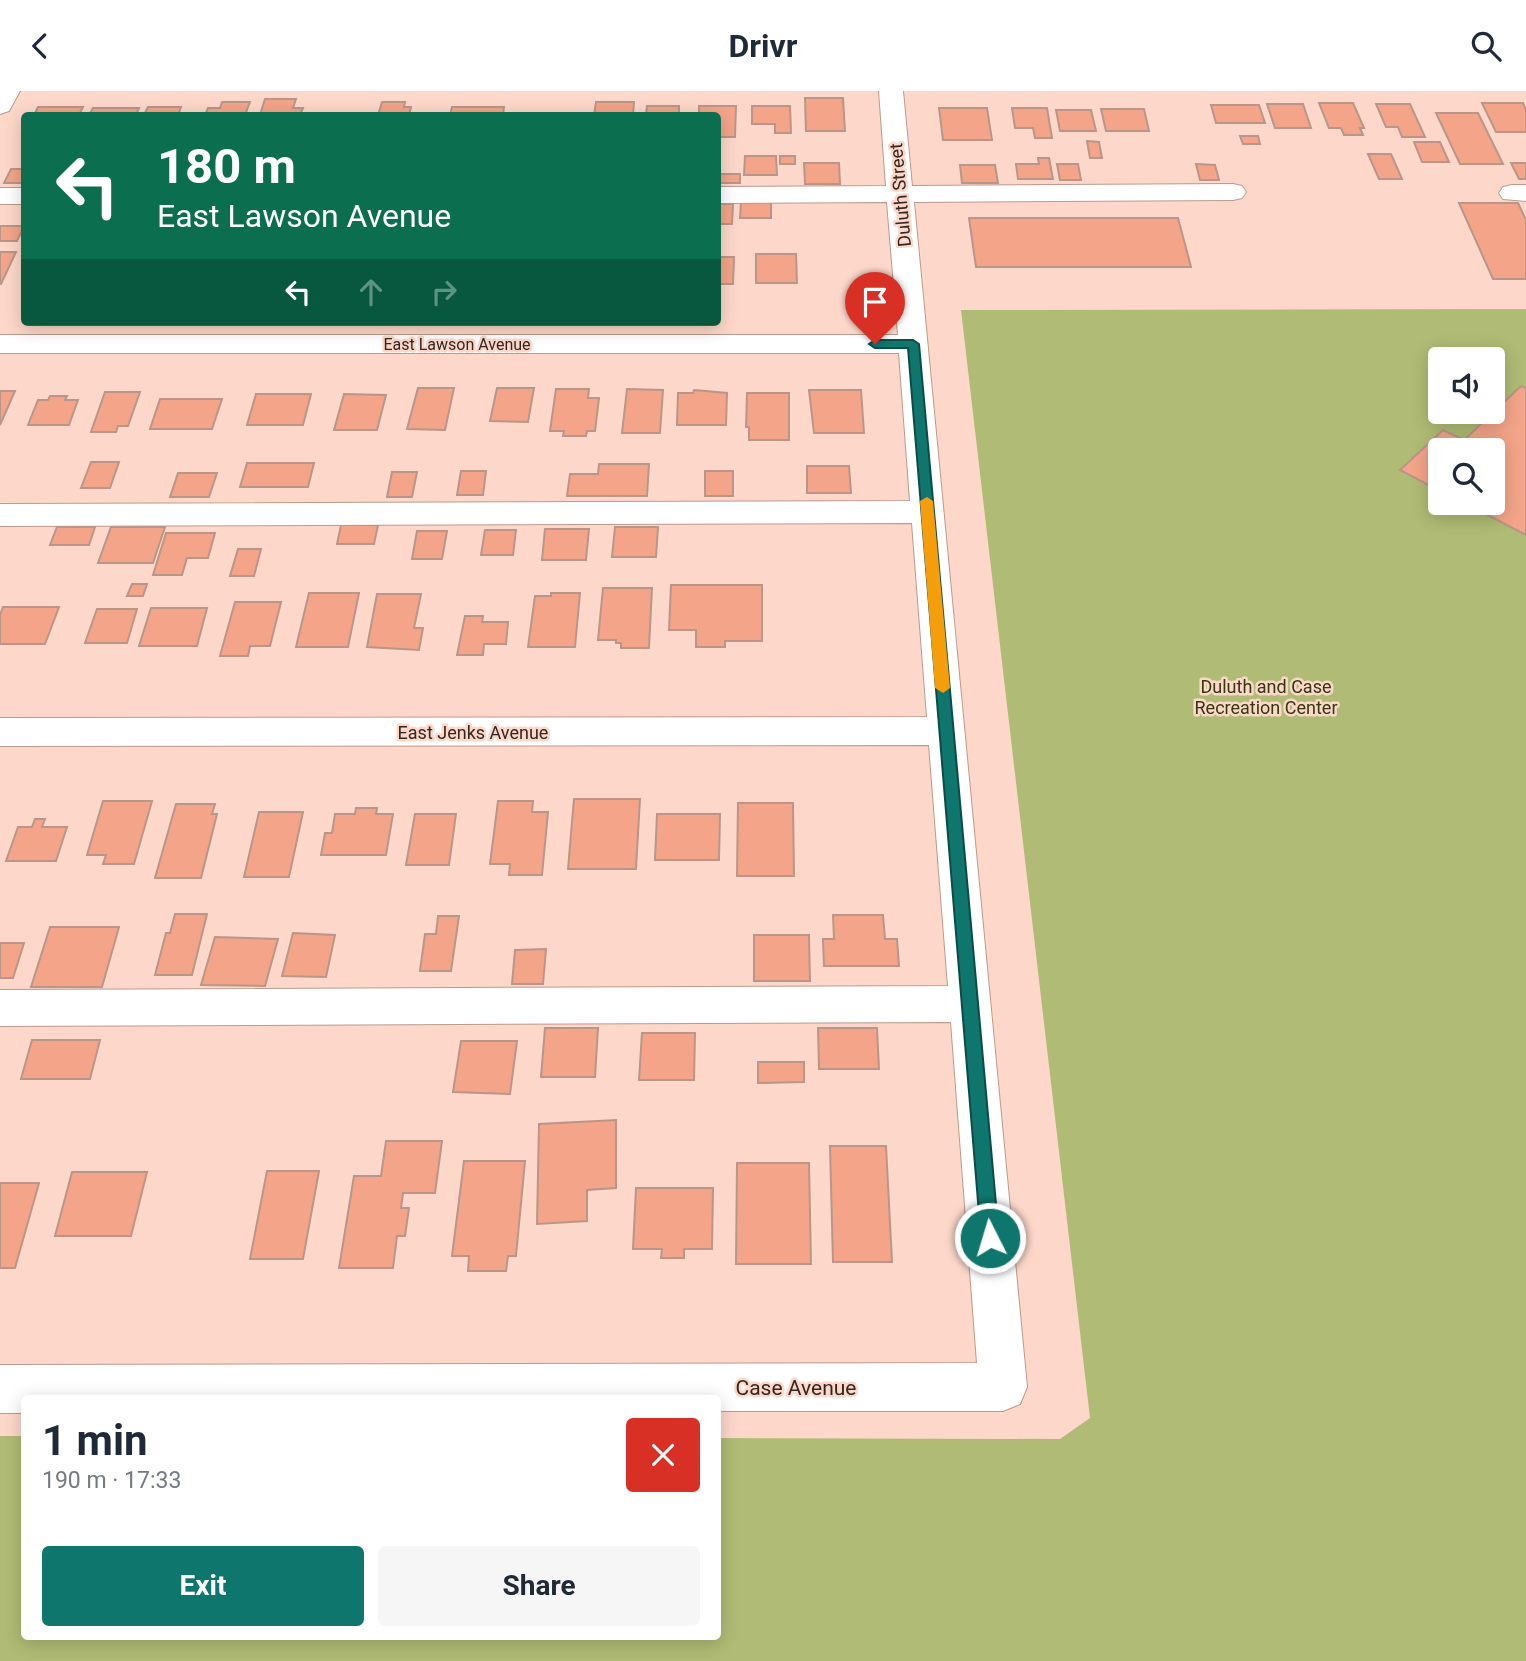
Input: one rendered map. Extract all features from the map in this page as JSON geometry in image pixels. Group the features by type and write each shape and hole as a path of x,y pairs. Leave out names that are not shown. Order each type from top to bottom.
{"street":[{"path":"0,106 8,91"},
{"name":"Duluth Street","path":"891,91 1003,1387"},
{"path":"721,195 1233,192"},
{"path":"0,196 21,196"},
{"name":"East Lawson Avenue","path":"0,344 913,344"},
{"path":"0,515 927,512"},
{"name":"East Jenks Avenue","path":"0,732 946,731"},
{"path":"0,1009 970,1004"},
{"name":"Case Avenue","path":"0,1389 1003,1387"}],"green space":[{"name":"Duluth and Case Recreation Center","path":"1526,309 1526,1661 0,1661 0,1436 21,1436 21,1640 721,1640 721,1438 1060,1439 1090,1418 961,310"}],"building":[{"path":"805,98 843,98 845,131 806,131"},
{"path":"265,99 296,99 293,108 303,108 301,112 261,112"},
{"path":"222,102 250,102 246,112 206,112 208,108 220,108"},
{"path":"382,102 405,102 404,107 411,107 410,112 379,112"},
{"path":"596,102 634,102 633,112 594,112"},
{"path":"1319,103 1353,103 1364,128 1360,128 1363,135 1344,135 1341,128 1329,128"},
{"path":"1482,103 1523,103 1526,110 1526,132 1496,132"},
{"path":"1267,104 1303,104 1311,128 1275,128"},
{"path":"1376,104 1410,104 1425,137 1402,137 1398,127 1386,127"},
{"path":"1211,105 1259,105 1265,123 1216,123"},
{"path":"647,106 679,106 679,112 646,112"},
{"path":"699,106 736,106 735,137 721,137 721,112 699,112"},
{"path":"752,106 790,106 791,133 775,133 775,124 752,124"},
{"path":"38,107 83,107 80,112 36,112"},
{"path":"148,107 181,107 179,112 146,112"},
{"path":"452,107 504,107 503,112 451,112"},
{"path":"93,108 139,108 137,112 91,112"},
{"path":"939,108 987,108 992,140 943,140"},
{"path":"1012,108 1047,108 1052,138 1035,138 1033,128 1015,128"},
{"path":"1101,109 1144,109 1149,131 1106,131"},
{"path":"1056,110 1091,110 1096,131 1060,131"},
{"path":"1436,113 1478,113 1503,164 1460,164"},
{"path":"1240,136 1258,136 1260,144 1243,144"},
{"path":"1087,141 1099,142 1102,158 1090,158"},
{"path":"1414,142 1440,142 1449,162 1422,162"},
{"path":"1368,154 1391,154 1402,179 1379,179"},
{"path":"745,156 776,156 777,175 744,175"},
{"path":"780,156 795,156 795,164 780,164"},
{"path":"1038,158 1049,158 1053,179 1018,179 1016,164 1039,164"},
{"path":"804,163 839,163 840,184 805,184"},
{"path":"1511,163 1526,163 1526,179 1519,179"},
{"path":"1057,164 1078,164 1081,180 1060,180"},
{"path":"1196,164 1215,165 1219,180 1200,180"},
{"path":"960,165 995,165 998,183 962,183"},
{"path":"11,169 21,169 21,183 4,183"},
{"path":"721,174 740,174 740,183 721,183"},
{"path":"741,201 771,201 771,218 740,218"},
{"path":"1459,203 1518,203 1526,220 1526,279 1493,279"},
{"path":"721,204 733,204 732,224 721,224"},
{"path":"969,218 1178,218 1191,267 976,267"},
{"path":"0,226 21,226 17,241 0,241"},
{"path":"0,252 16,252 1,284 0,284"},
{"path":"756,254 796,254 797,283 756,283"},
{"path":"721,257 734,257 733,284 721,284"},
{"path":"1521,386 1526,388 1526,535 1488,515 1505,515 1505,438 1466,438 1481,424 1505,424 1505,401"},
{"path":"418,388 454,388 445,430 407,429"},
{"path":"497,388 534,388 528,422 490,421"},
{"path":"556,389 589,389 588,398 599,398 595,431 587,431 586,436 563,436 564,431 550,431"},
{"path":"627,389 663,390 660,433 622,433"},
{"path":"694,390 727,393 726,425 677,425 678,393 693,393"},
{"path":"809,390 861,390 864,433 814,433"},
{"path":"0,391 15,391 0,425"},
{"path":"105,392 140,392 128,426 118,426 116,432 91,432"},
{"path":"747,393 789,393 789,440 749,440 749,427 746,427"},
{"path":"256,394 311,394 303,425 247,425"},
{"path":"344,394 386,395 377,430 334,430"},
{"path":"50,396 67,396 65,400 78,400 69,425 28,425 38,400 48,400"},
{"path":"160,399 222,399 212,429 150,429"},
{"path":"1443,430 1460,438 1434,438"},
{"path":"1428,444 1428,485 1400,470"},
{"path":"91,462 119,462 110,488 81,488"},
{"path":"247,463 314,463 308,487 240,487"},
{"path":"599,464 649,464 647,496 567,496 570,474 598,474"},
{"path":"807,466 849,466 851,493 807,493"},
{"path":"461,471 486,471 483,495 457,495"},
{"path":"705,471 733,471 733,496 705,496"},
{"path":"392,472 417,472 412,497 387,497"},
{"path":"178,473 217,473 209,497 170,497"},
{"path":"341,525 378,525 374,544 337,544"},
{"path":"57,527 95,527 89,545 50,545"},
{"path":"111,527 165,527 153,563 98,563"},
{"path":"615,527 658,527 656,557 612,557"},
{"path":"545,529 589,529 586,560 542,560"},
{"path":"485,530 516,530 513,555 481,555"},
{"path":"417,531 447,531 442,559 412,559"},
{"path":"166,533 215,533 208,558 187,558 182,575 153,575"},
{"path":"238,549 261,549 254,576 230,576"},
{"path":"132,584 147,584 143,596 127,596"},
{"path":"671,585 762,585 762,641 725,641 725,647 696,647 696,630 669,630"},
{"path":"603,588 652,588 649,648 621,648 621,643 616,643 616,640 598,640"},
{"path":"309,593 359,593 348,647 296,647"},
{"path":"551,593 580,593 575,647 528,647 535,596 551,596"},
{"path":"377,594 421,594 414,628 423,628 419,650 367,647"},
{"path":"235,602 281,602 270,646 250,646 248,656 220,656"},
{"path":"3,607 59,607 45,644 0,644 0,615"},
{"path":"151,608 207,608 197,646 139,646"},
{"path":"97,609 137,609 127,643 85,643"},
{"path":"465,616 483,616 482,622 508,622 506,644 484,644 483,655 457,655"},
{"path":"574,799 640,799 636,869 568,869"},
{"path":"103,801 152,801 134,864 103,864 106,855 87,855"},
{"path":"498,801 533,801 532,812 548,812 542,875 509,875 510,864 490,864"},
{"path":"738,803 793,803 794,876 737,876"},
{"path":"176,804 215,804 212,814 217,814 201,878 155,878"},
{"path":"356,808 377,808 376,814 393,814 386,855 321,855 325,833 332,833 335,814 355,814"},
{"path":"259,812 303,812 289,877 244,877"},
{"path":"415,814 456,814 449,865 406,865"},
{"path":"657,814 720,814 719,860 655,860"},
{"path":"35,819 45,819 42,827 67,827 56,861 6,861 18,827 32,827"},
{"path":"175,914 207,914 192,975 155,975 166,933 170,933"},
{"path":"833,915 883,915 885,939 897,939 899,966 824,966 823,939 834,939"},
{"path":"438,916 459,916 451,971 420,971 425,934 436,934"},
{"path":"50,927 119,927 102,987 31,987"},
{"path":"293,933 335,935 326,977 282,976"},
{"path":"754,935 809,935 810,981 754,981"},
{"path":"215,937 278,939 265,986 201,985"},
{"path":"0,943 24,943 13,978 0,978"},
{"path":"546,949 543,984 512,984 515,950"},
{"path":"545,1028 598,1028 595,1077 541,1077"},
{"path":"818,1028 877,1028 879,1069 819,1069"},
{"path":"642,1033 695,1033 694,1080 639,1080"},
{"path":"32,1040 100,1040 90,1079 21,1079"},
{"path":"461,1041 517,1041 510,1094 453,1092"},
{"path":"758,1062 804,1062 804,1082 758,1083"},
{"path":"616,1120 616,1188 587,1190 587,1221 537,1224 539,1124"},
{"path":"386,1141 442,1141 435,1193 403,1193 401,1208 409,1208 405,1236 397,1236 393,1268 339,1268 354,1176 381,1176"},
{"path":"830,1146 886,1146 892,1262 833,1262"},
{"path":"464,1161 525,1161 516,1256 508,1256 506,1271 468,1271 469,1256 452,1256"},
{"path":"737,1163 809,1163 811,1264 736,1264"},
{"path":"267,1171 319,1171 303,1259 250,1259"},
{"path":"72,1172 147,1172 131,1236 55,1236"},
{"path":"0,1183 39,1183 15,1268 0,1268"},
{"path":"636,1188 713,1188 712,1249 684,1249 684,1258 661,1258 662,1249 633,1249"}],"slow traffic":[{"path":"927,501 943,688"}],"route":[{"path":"875,344 913,344 990,1238"}]}
